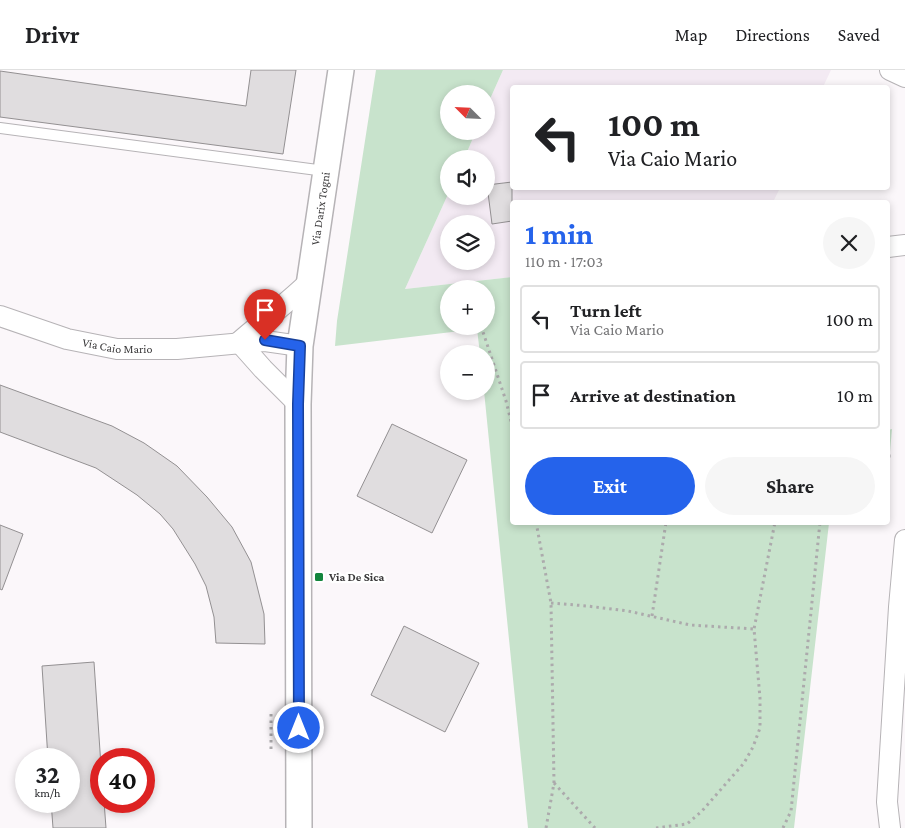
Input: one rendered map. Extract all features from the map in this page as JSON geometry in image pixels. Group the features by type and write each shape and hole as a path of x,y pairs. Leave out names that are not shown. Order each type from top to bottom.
{"street":[{"name":"Via Darix Togni","path":"299,828 298,404 300,346 341,70"},
{"path":"890,70 905,77"},
{"path":"890,247 905,245"},
{"path":"298,404 262,369 239,342 266,317 279,310 308,283"},
{"name":"Via Caio Mario","path":"0,316 68,339 117,349 177,349 265,340 300,346"},
{"path":"890,828 887,802 902,606 905,540"},
{"path":"877,828 887,802"}],"lane":[{"path":"0,128 326,171"}],"path":[{"path":"484,335 510,417"},
{"path":"506,401 510,403"},
{"path":"537,525 551,604 554,782 546,828"},
{"path":"652,616 666,525"},
{"path":"656,828 687,824 702,811 744,764 753,747 760,728 760,698 754,629 774,525"},
{"path":"784,828 791,812 820,525"},
{"path":"551,604 587,606 652,616 690,625 754,629"},
{"path":"271,714 271,759"},
{"path":"554,782 595,828"}],"shaded area":[{"path":"503,70 831,70 824,85 510,85 510,190 779,190 774,200 510,200 510,277 485,280 440,280 440,285 405,289 443,205 495,205 495,150 468,150 472,140 495,140 495,88"}],"green space":[{"path":"376,70 503,70 495,88 495,85 440,85 440,140 472,140 468,150 440,150 440,205 443,205 405,289 440,285 440,333 335,346 337,321"},
{"path":"510,277 510,525 829,525 794,828 528,828 485,400 495,400 495,345 479,345 478,335 495,335 495,280 485,280"},
{"path":"892,429 890,452 890,430"}],"building":[{"path":"251,70 296,70 283,154 0,117 0,71 246,106"},
{"path":"510,182 512,200 510,200 510,221 495,224 495,215 491,215 490,205 495,205 495,184"},
{"path":"0,385 112,426 144,443 177,466 207,497 232,527 251,562 264,614 265,644 216,643 214,617 206,586 195,564 173,529 160,514 137,495 96,468 0,432"},
{"path":"392,424 467,460 432,533 357,496"},
{"path":"0,525 23,534 2,590 0,589"},
{"path":"404,626 479,663 445,732 371,695"},
{"path":"94,662 100,748 90,748 90,813 105,813 106,828 53,828 52,813 80,813 80,748 47,748 42,666"}],"place":[{"name":"Via De Sica","path":"319,577"}],"route":[{"path":"265,340 300,346 298,404 299,728"}]}
